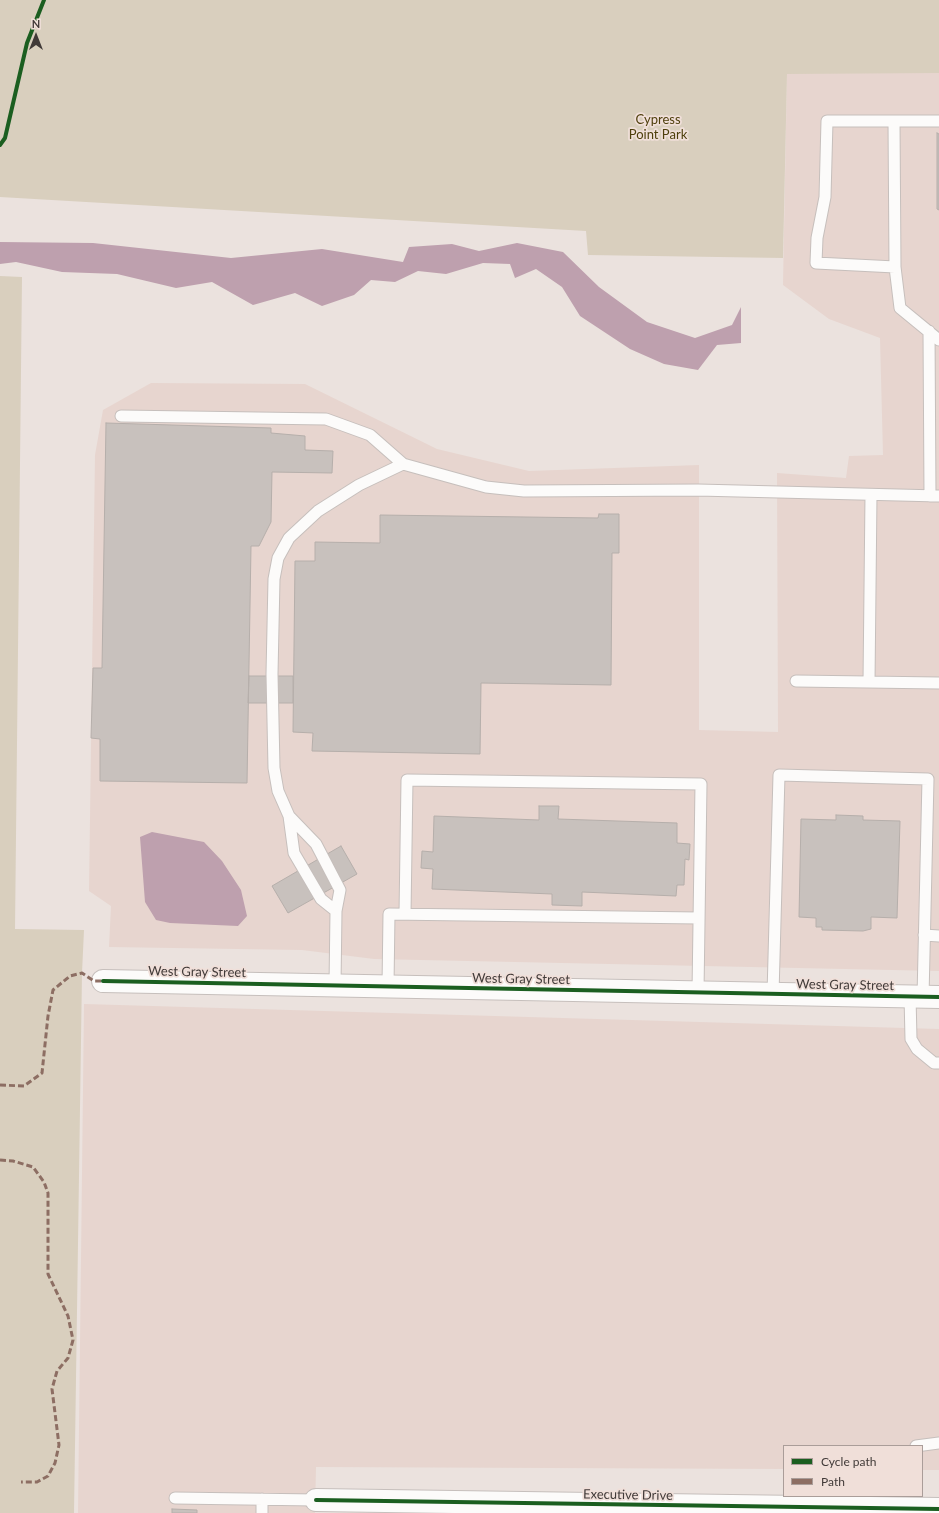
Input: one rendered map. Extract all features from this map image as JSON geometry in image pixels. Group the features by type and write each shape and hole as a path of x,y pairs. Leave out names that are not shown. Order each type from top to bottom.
{"street":[{"name":"West Gray Street","path":"104,981 924,997"},
{"name":"Executive Drive","path":"316,1500 762,1510 900,1502 939,1509"}],"lane":[{"path":"895,267 816,263 817,238 825,197 827,121 939,121"},
{"path":"894,121 895,267 900,308 939,340"},
{"path":"121,416 326,419 370,435 403,464 486,487 524,491 698,490 935,496 929,331"},
{"path":"336,911 321,899 294,853 289,816 278,791 274,768 272,674 274,578 278,558 289,538 318,511 359,485 403,464"},
{"path":"869,682 871,495"},
{"path":"796,681 939,683"},
{"path":"774,994 779,775 928,779 924,997 911,1039 917,1049 934,1063 939,1063"},
{"path":"405,914 407,780 701,784 698,992"},
{"path":"289,816 316,844 340,890 336,911 335,985"},
{"path":"388,986 389,914 699,918"},
{"path":"924,935 939,936"},
{"path":"923,1445 939,1443"},
{"path":"175,1498 316,1500"},
{"path":"262,1499 262,1513"}],"shaded area":[{"path":"787,73 939,73 939,971 374,959 302,950 109,947 111,906 89,891 95,455 103,410 151,383 305,384 437,449 529,471 699,465 699,730 778,732 777,473 846,478 849,456 883,455 880,338 829,319 783,285"},
{"path":"0,242 93,243 231,258 322,249 403,262 409,247 452,244 479,251 517,243 563,252 599,287 647,322 695,338 732,325 741,307 741,343 717,345 698,370 664,364 630,349 580,316 562,287 536,269 515,278 510,264 483,263 446,274 418,271 395,282 371,280 354,295 322,306 295,293 253,305 212,282 176,288 117,274 62,272 16,262 0,264"},
{"path":"152,832 204,842 222,861 241,890 247,916 238,926 170,923 156,920 145,902 140,837"},
{"path":"84,1004 939,1029 939,1470 923,1470 923,1445 783,1445 783,1469 316,1467 315,1513 78,1513"}],"green space":[{"name":"Cypress Point Park","path":"0,0 939,0 939,73 787,74 783,258 588,255 586,231 0,197"},
{"path":"0,276 22,277 15,929 84,930 82,973 74,1513 0,1513"}],"building":[{"path":"937,133 939,134 939,210 937,209"},
{"path":"106,423 271,428 271,433 305,436 305,450 333,451 332,473 272,472 271,522 259,546 251,546 247,783 100,781 100,739 91,738 93,668 102,668"},
{"path":"599,514 619,514 619,553 612,553 611,685 481,683 480,754 312,751 313,733 293,732 295,561 315,561 315,542 380,543 380,515 598,518"},
{"path":"249,676 293,676 293,703 248,703"},
{"path":"539,806 559,806 558,819 677,823 677,843 690,844 689,860 685,859 684,885 677,885 676,896 582,892 582,906 552,905 552,894 432,889 433,869 421,868 422,851 433,852 434,816 539,820"},
{"path":"836,815 863,816 863,820 900,821 897,918 871,917 871,929 863,931 822,930 822,927 816,927 816,918 799,917 801,819 836,820"},
{"path":"341,846 357,874 288,913 272,886"},
{"path":"172,1509 197,1510 197,1513 172,1513"}],"marked path":[{"path":"0,1085 24,1086 42,1073 48,1016 53,990 70,976 82,973 94,981 103,981"},
{"path":"0,1160 13,1161 33,1167 44,1182 48,1193 48,1274 68,1316 73,1340 68,1358 57,1371 52,1389 59,1445 55,1463 48,1476 37,1482 21,1482"}],"cycle path":[{"path":"0,145 5,138 27,43 44,0"},
{"path":"103,981 939,997"},
{"path":"316,1500 939,1509"}]}
